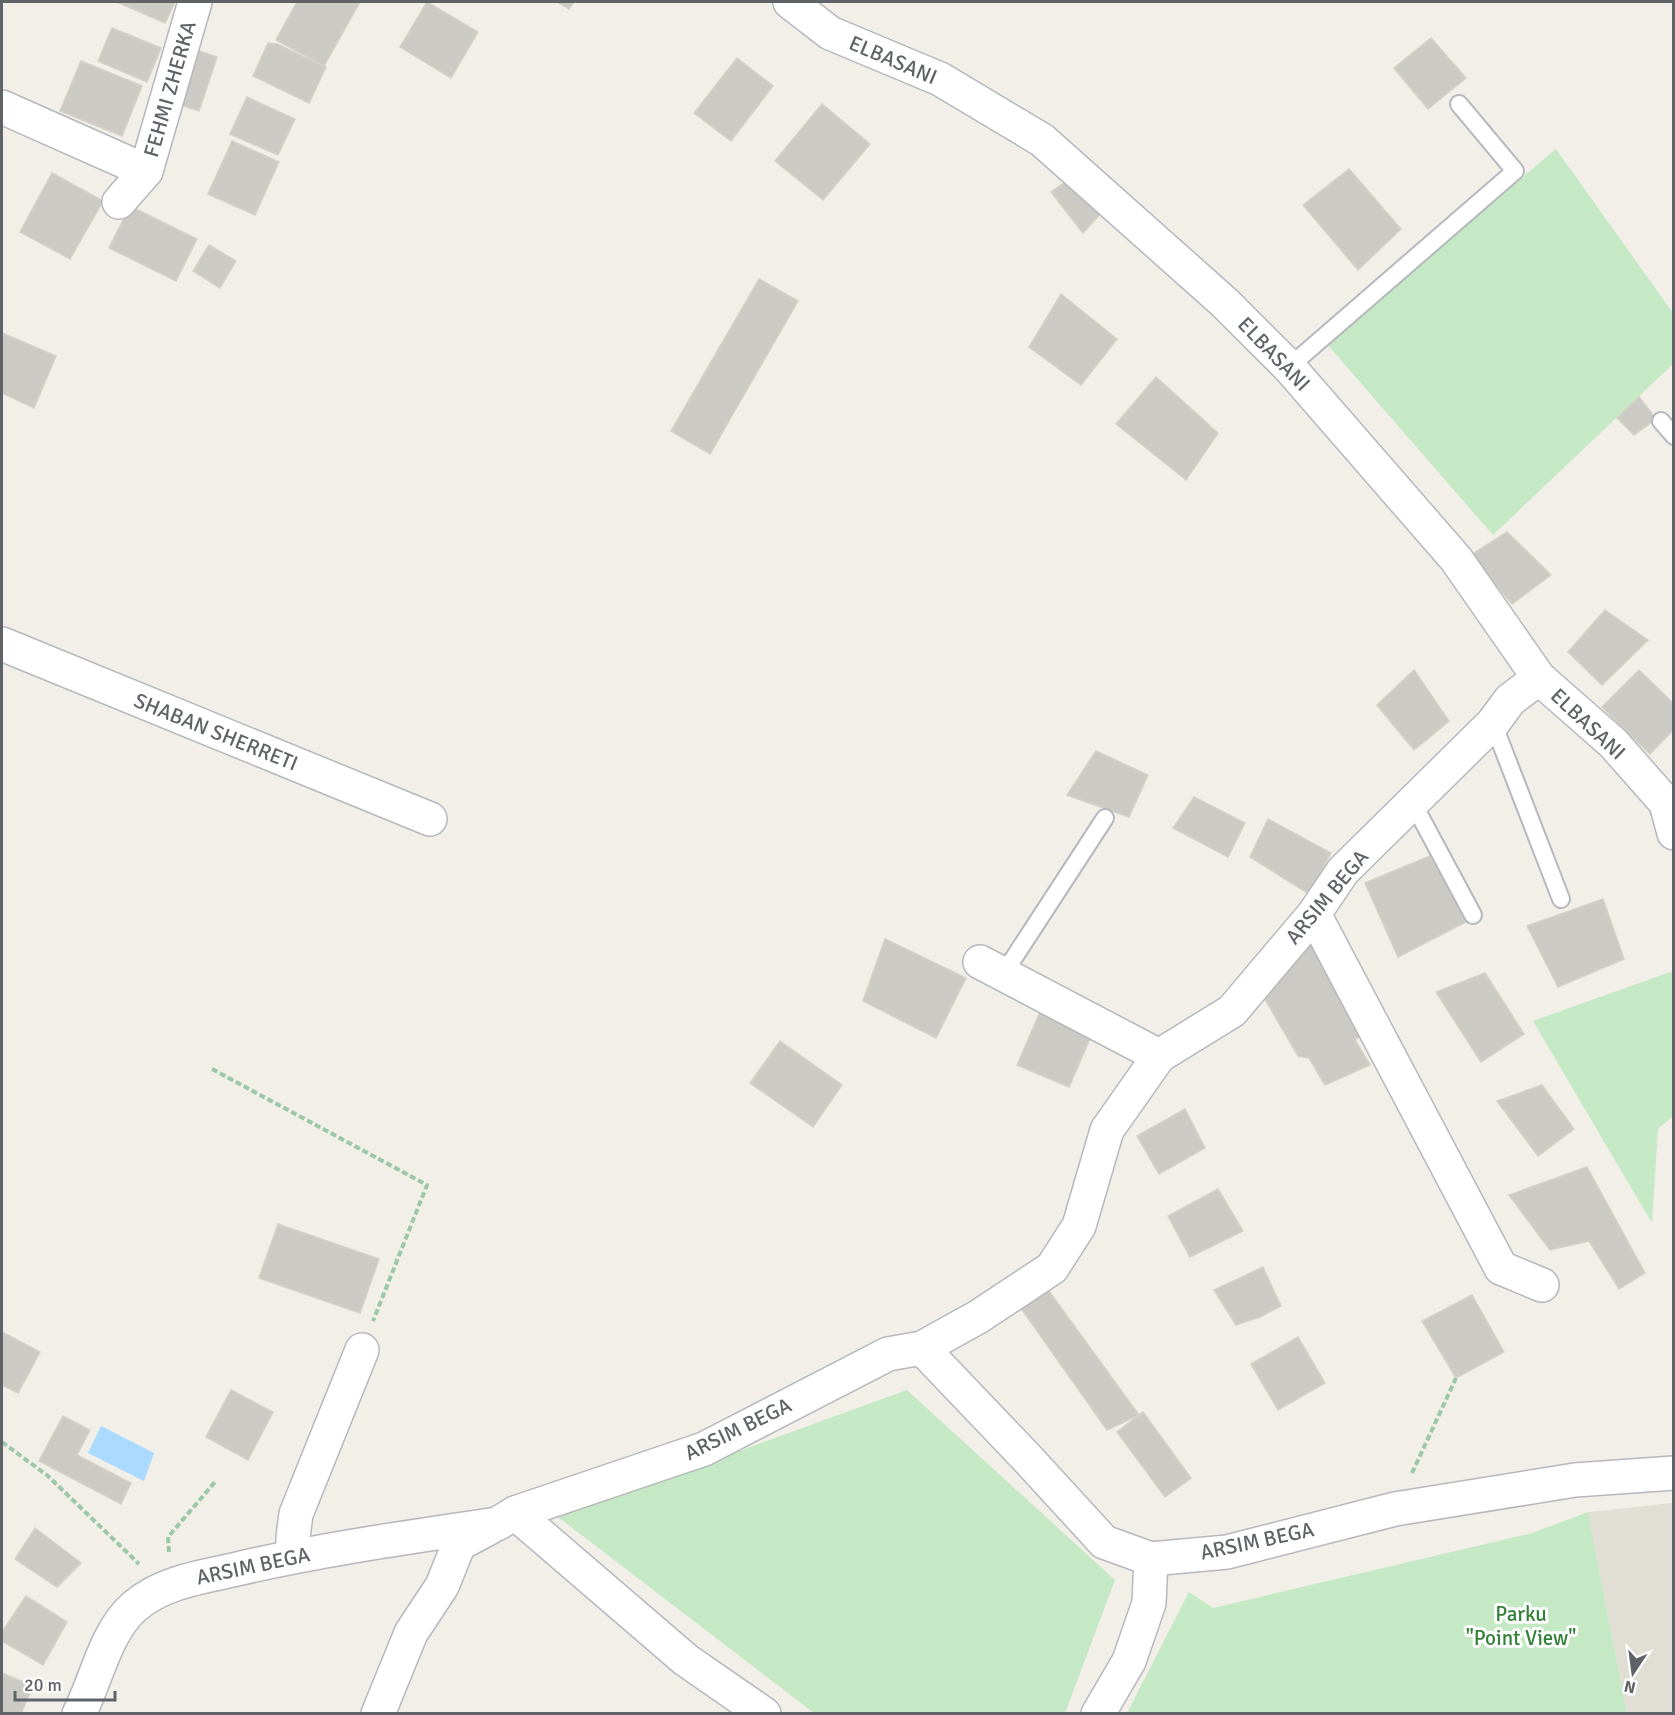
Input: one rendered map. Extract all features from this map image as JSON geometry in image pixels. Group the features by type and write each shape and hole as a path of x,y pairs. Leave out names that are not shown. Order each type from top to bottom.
{"street":[{"name":"FEHMI ZHERKA","path":"118,202 146,171 195,2"},
{"name":"ELBASANI","path":"790,2 830,33 940,79 1042,140 1225,303 1289,368 1456,559 1539,678 1613,743 1671,813"},
{"path":"2,107 146,171"},
{"name":"SHABAN SHERRETI","path":"2,644 430,819"},
{"name":"ARSIM BEGA","path":"79,1713 115,1632 135,1606 167,1587 293,1556 506,1518 704,1449 888,1354 922,1348 978,1317 1052,1268 1079,1226 1107,1130 1159,1056 1232,1011 1314,914 1343,871 1493,723 1510,700 1539,678"},
{"path":"1314,914 1501,1268 1542,1285"},
{"path":"992,967 1159,1056"},
{"name":"ARSIM BEGA","path":"922,1348 1028,1458 1104,1542 1151,1559 1227,1552 1395,1509 1575,1480 1674,1473"},
{"path":"293,1556 296,1514 362,1350"},
{"path":"506,1518 686,1660 764,1713"},
{"name":"ARSIM BEGA","path":"378,1713 411,1633 442,1586 459,1544 506,1518"},
{"path":"1098,1713 1129,1661 1149,1603 1151,1559"}],"lane":[{"path":"1289,368 1515,171 1459,104"},
{"path":"1661,421 1674,436"},
{"path":"1493,723 1561,899"},
{"path":"1413,803 1473,915"},
{"path":"992,967 1105,818"}],"path":[{"path":"212,1069 428,1185 362,1350"},
{"path":"1395,1509 1456,1378"},
{"path":"2,1442 48,1476 167,1587"},
{"path":"167,1587 168,1538 215,1482"}],"shaded area":[{"path":"1673,1503 1673,1713 1627,1713 1588,1512"}],"green space":[{"path":"1556,149 1673,313 1673,364 1493,535 1326,343"},
{"path":"1673,971 1673,1116 1658,1129 1652,1223 1533,1021"},
{"path":"907,1390 1115,1580 1065,1713 814,1713 558,1517"},
{"name":"Parku \"Point View\"","path":"1588,1512 1627,1713 1127,1713 1189,1592 1213,1608 1532,1533"}],"water":[{"path":"101,1426 154,1453 144,1481 88,1453"}],"building":[{"path":"117,2 175,2 165,23"},
{"path":"297,2 360,2 324,66 276,40"},
{"path":"427,2 478,32 451,78 400,47"},
{"path":"557,2 574,2 569,9"},
{"path":"112,28 161,48 147,82 98,61"},
{"path":"1431,38 1466,78 1428,109 1394,68"},
{"path":"268,43 277,44 326,67 309,103 253,76"},
{"path":"190,48 217,57 199,111 172,102"},
{"path":"737,58 773,86 731,141 694,113"},
{"path":"81,61 142,86 122,136 60,111"},
{"path":"247,97 295,119 278,155 230,134"},
{"path":"822,104 870,144 823,200 775,161"},
{"path":"232,141 279,162 255,215 208,194"},
{"path":"1349,169 1401,229 1358,270 1303,205"},
{"path":"52,173 103,201 70,259 20,232"},
{"path":"1064,183 1100,214 1083,233 1051,192"},
{"path":"130,206 197,239 176,281 109,248"},
{"path":"209,245 236,261 220,288 193,271"},
{"path":"759,279 798,301 710,454 671,431"},
{"path":"1061,294 1117,339 1081,385 1029,347"},
{"path":"2,333 56,356 34,408 2,393"},
{"path":"1156,377 1218,433 1186,480 1116,424"},
{"path":"1639,397 1656,419 1634,435 1617,418"},
{"path":"1507,532 1551,575 1512,604 1471,555"},
{"path":"1605,610 1648,640 1602,685 1568,652"},
{"path":"1414,670 1449,721 1414,750 1377,705"},
{"path":"1639,670 1674,704 1674,729 1650,754 1602,707"},
{"path":"1096,751 1148,775 1129,817 1067,795"},
{"path":"1194,797 1245,823 1228,857 1173,828"},
{"path":"1268,819 1331,853 1309,894 1250,857"},
{"path":"1430,856 1466,922 1398,957 1365,883"},
{"path":"1603,899 1624,959 1558,987 1527,926"},
{"path":"1316,937 1363,1034 1355,1040 1370,1065 1325,1085 1309,1058 1298,1056 1259,989"},
{"path":"885,939 966,978 936,1038 863,1001"},
{"path":"1485,973 1524,1034 1481,1062 1436,992"},
{"path":"1040,1012 1092,1034 1069,1087 1017,1065"},
{"path":"780,1041 842,1085 813,1127 750,1083"},
{"path":"1542,1085 1574,1129 1538,1156 1497,1101"},
{"path":"1185,1109 1205,1148 1159,1174 1137,1136"},
{"path":"1587,1167 1645,1273 1619,1289 1589,1241 1550,1250 1509,1195"},
{"path":"1218,1189 1243,1231 1190,1257 1168,1216"},
{"path":"278,1224 379,1259 360,1313 259,1278"},
{"path":"1263,1267 1281,1306 1260,1317 1236,1325 1214,1290"},
{"path":"1046,1287 1139,1415 1107,1430 1018,1304"},
{"path":"1472,1295 1504,1352 1456,1378 1422,1321"},
{"path":"2,1332 40,1352 18,1393 2,1385"},
{"path":"1298,1337 1325,1383 1278,1410 1251,1364"},
{"path":"231,1390 273,1412 248,1460 206,1437"},
{"path":"1143,1412 1191,1478 1165,1497 1117,1432"},
{"path":"63,1416 90,1430 77,1455 131,1483 121,1504 39,1461"},
{"path":"35,1528 81,1563 57,1587 15,1559"},
{"path":"26,1596 67,1622 43,1665 2,1641 2,1632"},
{"path":"2,1673 33,1686 21,1714 2,1714"}]}
